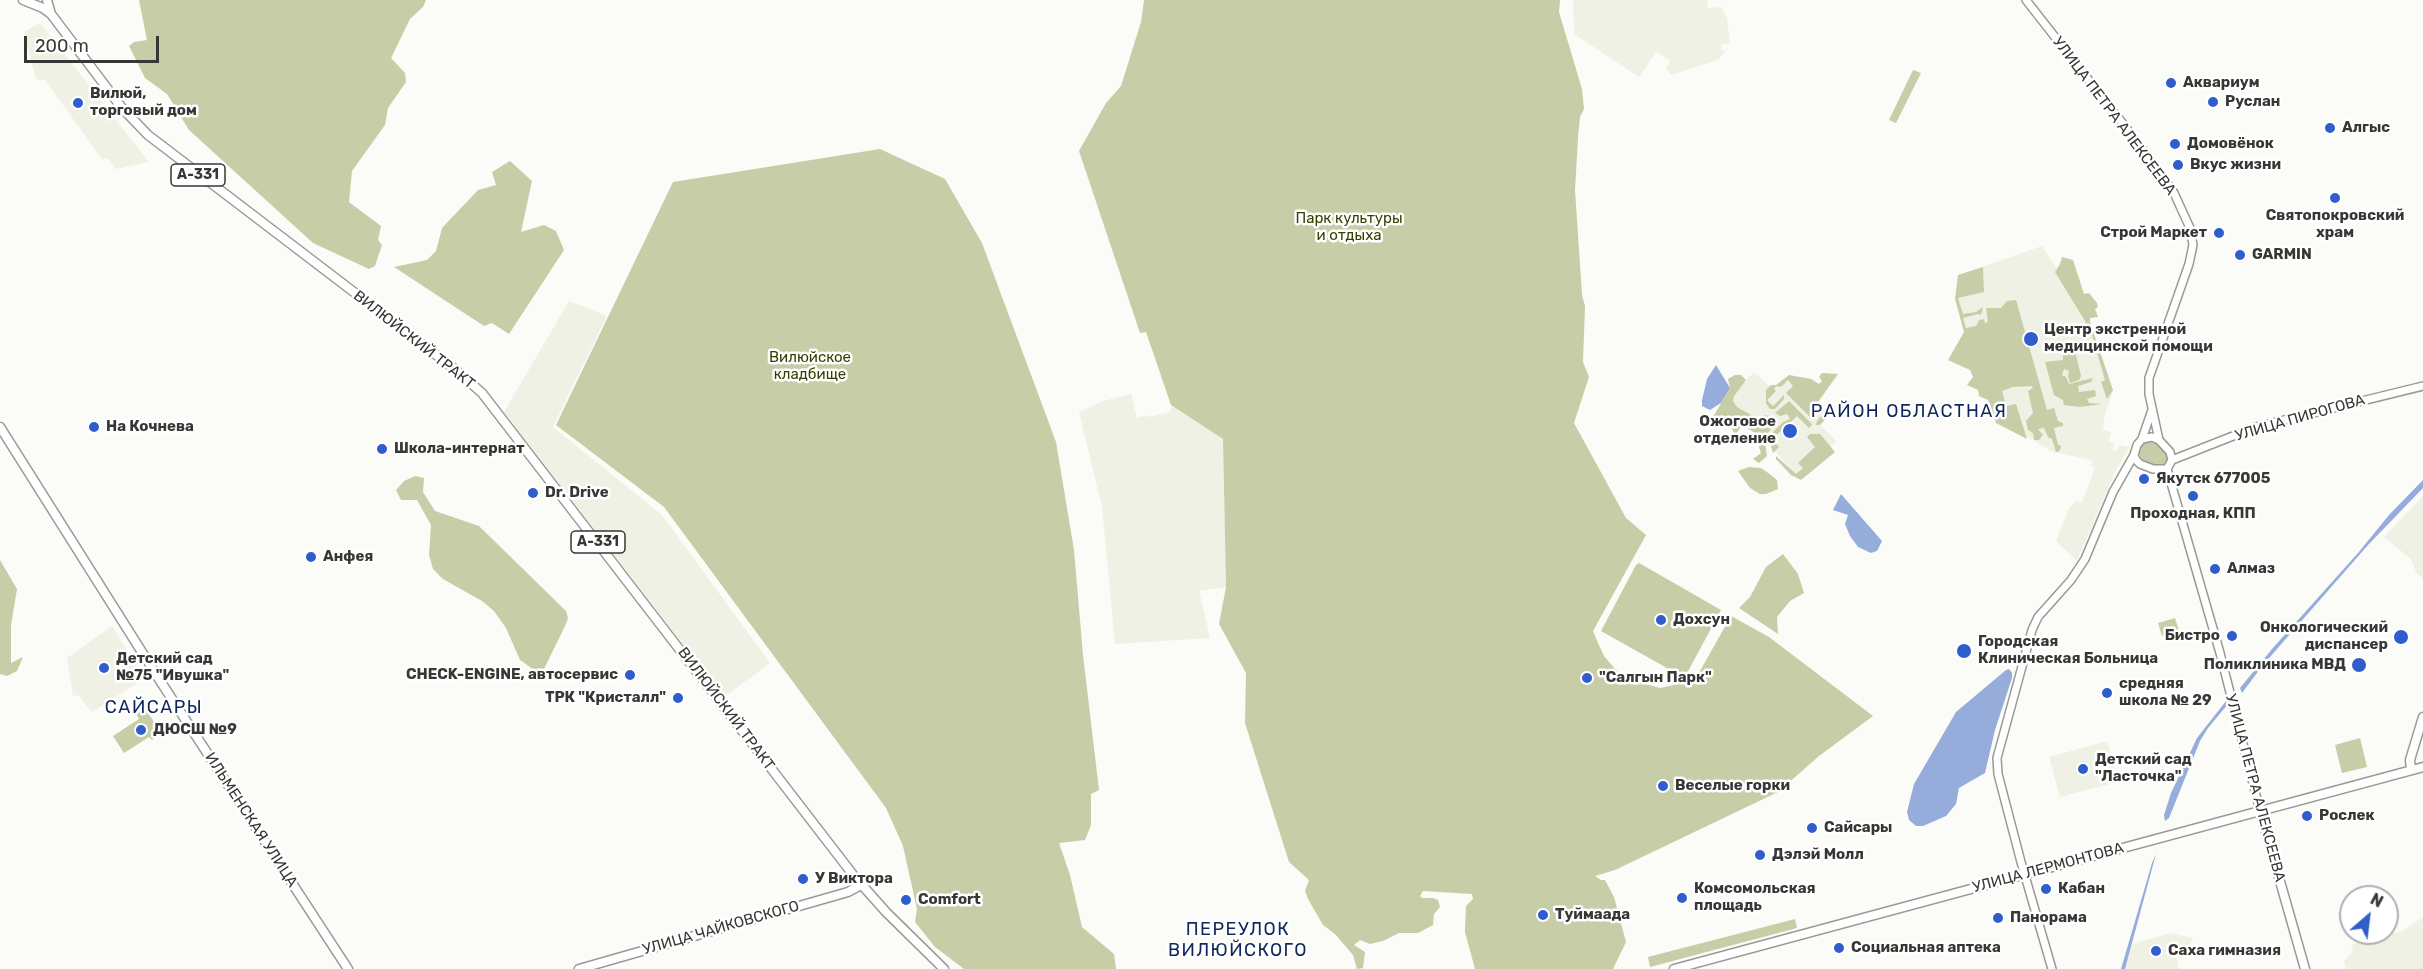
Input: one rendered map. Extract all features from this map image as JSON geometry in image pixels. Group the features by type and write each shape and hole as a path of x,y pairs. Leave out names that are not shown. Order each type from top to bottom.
{"main road":[{"name":"ВИЛЮЙСКИЙ ТРАКТ","path":"27,2 42,0"},
{"name":"ВИЛЮЙСКИЙ ТРАКТ","path":"47,0 51,14"},
{"name":"ВИЛЮЙСКИЙ ТРАКТ","path":"27,2 51,14 122,108 148,135 448,364 488,400 861,885"},
{"name":"ИЛЬМЕНСКАЯ УЛИЦА","path":"0,427 145,657 348,969"},
{"path":"2411,770 2410,760 2423,717"},
{"name":"УЛИЦА ЛЕРМОНТОВА","path":"1674,969 2423,767"},
{"name":"УЛИЦА ПЕТРА АЛЕКСЕЕВА","path":"2260,811 2305,969"},
{"name":"УЛИЦА ЧАЙКОВСКОГО","path":"579,969 848,892 861,885"},
{"name":"А-331","path":"861,885 944,969"}],"street":[{"name":"УЛИЦА ПЕТРА АЛЕКСЕЕВА","path":"2026,0 2142,148 2174,193 2190,228 2193,245 2189,264 2149,378 2152,410 2159,440"},
{"name":"УЛИЦА ПИРОГОВА","path":"2172,460 2256,427 2423,386"},
{"name":"УЛИЦА ПЕТРА АЛЕКСЕЕВА","path":"2142,439 2152,410"},
{"path":"2052,969 1998,774 1997,758 2001,736 2032,630 2038,617 2085,559 2113,492 2134,455 2137,445 2142,439 2152,437 2159,440 2170,452 2179,456"},
{"path":"2128,465 2140,464 2153,469 2167,469 2172,460 2170,452"},
{"path":"2134,455 2140,464"},
{"name":"УЛИЦА ПЕТРА АЛЕКСЕЕВА","path":"2167,469 2211,622 2260,811"}],"shaded area":[{"path":"1573,0 1708,0 1707,8 1721,7 1727,18 1730,43 1721,44 1721,51 1726,50 1718,60 1671,75 1666,69 1670,60 1656,52 1639,77 1574,34"},
{"path":"40,23 149,162 115,169 108,158 102,159 45,80 36,80 24,32"},
{"name":"Центр экстренной медицинской помощи","path":"2042,246 2090,322 2113,391 2105,414 2103,430 2111,432 2109,442 2114,443 2113,451 2117,451 2119,445 2130,447 2115,472 2077,561 2056,541 2069,508 2076,501 2082,503 2095,468 2091,466 2092,460 2053,452 2016,430 1998,423 1956,299 1959,275"},
{"path":"569,301 607,316 553,427 662,515 770,663 724,697 504,412"},
{"name":"Ожоговое отделение","path":"1754,372 1769,386 1776,386 1790,375 1826,416 1819,423 1836,441 1800,480 1731,400 1731,396"},
{"path":"1131,394 1137,418 1171,412 1171,405 1223,439 1226,587 1199,591 1210,638 1115,644 1102,507 1079,412 1103,401"},
{"path":"2423,496 2423,579 2416,572 2411,559 2384,537"},
{"name":"Детский сад №75 \"Ивушка\"","path":"112,626 145,678 92,712 78,695 73,696 67,658"},
{"name":"Детский сад \"Ласточка\"","path":"2107,741 2118,782 2060,797 2049,757"},
{"path":"2423,917 2423,969 2346,969 2344,961 2353,951 2351,945 2399,945 2399,932"},
{"name":"Саха гимназия","path":"2171,933 2193,938 2188,949 2176,954 2179,969 2125,969 2135,943"}],"green space":[{"path":"139,0 426,0 423,7 410,19 391,58 405,73 406,82 388,108 385,125 352,171 349,202 381,226 378,240 382,245 375,266 369,269 313,243 189,130 167,94 145,78 129,46 134,42 147,40"},
{"name":"Парк культуры и отдыха","path":"1144,0 1560,0 1559,12 1582,89 1584,109 1580,117 1575,190 1582,295 1585,306 1583,362 1589,377 1574,423 1626,518 1646,535 1593,631 1598,643 1604,656 1616,670 1628,679 1660,688 1683,683 1691,687 1731,616 1769,637 1873,716 1819,756 1778,792 1615,870 1595,876 1605,880 1614,897 1626,942 1613,969 1475,969 1465,932 1466,906 1473,899 1472,894 1423,891 1420,896 1422,898 1438,900 1440,907 1434,914 1433,925 1418,933 1399,933 1383,941 1370,944 1360,940 1354,945 1365,952 1363,968 1357,969 1353,955 1335,934 1323,925 1308,899 1305,891 1309,880 1289,862 1245,723 1246,673 1219,624 1226,587 1223,439 1171,405 1146,332 1140,333 1079,151 1106,103 1121,86 1141,22"},
{"path":"1913,70 1921,73 1896,123 1889,120"},
{"name":"Вилюйское кладбище","path":"880,149 945,179 982,243 1056,442 1074,550 1083,655 1099,790 1091,794 1091,825 1085,840 1059,843 1070,875 1082,927 1114,954 1116,969 964,969 935,947 915,922 917,909 903,846 886,808 664,507 556,425 673,182"},
{"path":"510,161 532,181 521,232 544,225 556,231 564,250 509,334 492,323 484,326 394,267 427,260 436,251 442,228 478,190 496,185 492,172"},
{"path":"2062,257 2073,260 2084,294 2089,293 2097,303 2098,307 2095,309 2098,317 2090,318 2090,322 2113,390 2107,399 2101,382 2105,380 2092,335 2089,335 2085,321 2055,272"},
{"path":"1983,267 1984,292 1958,298 1963,314 1976,312 1983,307 1981,315 1963,318 1966,328 1976,326 1979,320 1984,319 1985,323 1988,322 1986,308 2001,308 2007,301 2016,300 2047,410 2054,408 2058,421 2063,423 2063,426 2054,428 2058,445 2061,448 2058,452 2044,428 2038,429 2043,435 2039,440 2034,440 2033,433 2028,430 2026,421 2033,413 2028,391 2033,388 2032,386 2013,387 2002,391 2006,406 2016,404 2027,439 1996,423 1988,400 1979,396 1978,390 1967,385 1973,377 1970,370 1948,360 1964,332 1955,299 1958,275"},
{"path":"2074,347 2081,376 2079,380 2070,383 2069,371 2064,369 2062,375 2066,377 2069,384 2093,378 2091,382 2078,386 2079,392 2095,390 2096,396 2087,399 2089,403 2102,404 2079,407 2064,405 2063,400 2054,395 2045,362 2063,360 2063,350"},
{"path":"1822,373 1838,374 1818,402 1828,416 1820,425 1816,425 1817,421 1824,413 1815,408 1813,410 1817,415 1814,420 1812,419 1786,393 1793,386 1788,380 1781,387 1776,386 1774,389 1776,391 1767,400 1773,406 1784,395 1784,399 1775,409 1770,409 1766,403 1766,390 1789,375 1811,379 1819,384 1822,381 1819,377"},
{"path":"1741,375 1746,380 1734,396 1733,401 1737,407 1758,419 1764,415 1774,420 1774,425 1767,434 1765,443 1767,456 1759,463 1753,459 1761,453 1759,447 1763,438 1742,425 1735,436 1731,426 1713,417 1730,388 1728,379"},
{"path":"1789,401 1812,424 1809,428 1797,416 1772,439 1779,447 1773,453 1770,443 1771,434 1783,422 1790,419 1787,414 1780,416 1775,413"},
{"path":"1810,434 1820,434 1835,452 1801,480 1791,475 1776,459 1776,456 1796,474 1803,468 1798,463 1815,447 1807,437"},
{"path":"2144,442 2154,442 2167,454 2168,463 2165,466 2160,467 2142,461 2138,451"},
{"path":"1749,467 1761,468 1771,475 1777,480 1778,489 1760,494 1750,488 1738,471"},
{"path":"415,476 424,478 423,492 435,511 479,526 566,611 568,618 566,624 543,671 537,672 520,660 506,628 494,611 482,601 443,579 433,569 429,555 431,525 417,500 401,500 396,490 404,481"},
{"path":"1783,554 1798,574 1804,593 1790,601 1777,617 1778,634 1739,608 1750,597 1766,567"},
{"path":"0,560 17,589 11,625 11,663 23,657 17,671 7,676 0,674"},
{"name":"Дохсун","path":"1639,563 1721,610 1683,677 1601,631"},
{"path":"2175,618 2179,631 2162,636 2158,623"},
{"name":"ДЮСШ №9","path":"143,706 162,733 152,740 149,737 124,753 113,736 139,719 135,712"},
{"path":"2360,738 2367,767 2342,773 2335,745"},
{"path":"1795,919 1797,928 1650,967 1648,957"}],"water":[{"path":"1716,365 1730,388 1721,403 1710,410 1702,406 1702,400 1707,379"},
{"path":"2423,480 2423,488 2368,545 2263,665 2242,693 2240,688 2272,649 2389,515"},
{"path":"1841,494 1882,541 1877,551 1871,553 1858,547 1845,524 1848,515 1833,510"},
{"path":"2009,669 2012,678 1995,730 1985,773 1959,788 1956,804 1946,816 1923,826 1916,826 1909,820 1907,812 1914,784 1956,712"},
{"path":"2226,701 2229,701 2228,704 2200,741 2169,818 2165,821 2164,815 2171,793 2197,738"},
{"path":"2156,854 2125,969 2121,969 2152,863"}],"place":[{"name":"Аквариум","path":"2171,83"},
{"name":"Руслан","path":"2213,102"},
{"name":"Вилюй, торговый дом","path":"78,103"},
{"name":"Алгыс","path":"2330,128"},
{"name":"Домовёнок","path":"2175,144"},
{"name":"Вкус жизни","path":"2178,165"},
{"name":"Святопокровский храм","path":"2335,198"},
{"name":"Строй Маркет","path":"2219,233"},
{"name":"GARMIN","path":"2240,255"},
{"name":"Центр экстренной медицинской помощи","path":"2031,339"},
{"name":"На Кочнева","path":"94,427"},
{"name":"Ожоговое отделение","path":"1790,431"},
{"name":"Школа-интернат","path":"382,449"},
{"name":"Якутск 677005","path":"2144,479"},
{"name":"Dr. Drive","path":"533,493"},
{"name":"Проходная, КПП","path":"2193,496"},
{"name":"Анфея","path":"311,557"},
{"name":"Алмаз","path":"2215,569"},
{"name":"Дохсун","path":"1661,620"},
{"name":"Бистро","path":"2232,636"},
{"name":"Онкологический диспансер","path":"2401,637"},
{"name":"Городская Клиническая Больница","path":"1964,651"},
{"name":"Поликлиника МВД","path":"2359,665"},
{"name":"Детский сад №75 \"Ивушка\"","path":"104,668"},
{"name":"CHECK-ENGINE, автосервис","path":"630,675"},
{"name":"\"Салгын Парк\"","path":"1587,678"},
{"name":"средняя школа № 29","path":"2107,693"},
{"name":"ТРК \"Кристалл\"","path":"678,698"},
{"name":"ДЮСШ №9","path":"141,730"},
{"name":"Детский сад \"Ласточка\"","path":"2083,769"},
{"name":"Веселые горки","path":"1663,786"},
{"name":"Рослек","path":"2307,816"},
{"name":"Сайсары","path":"1812,828"},
{"name":"Дэлэй Молл","path":"1760,855"},
{"name":"У Виктора","path":"803,879"},
{"name":"Кабан","path":"2046,889"},
{"name":"Комсомольская площадь","path":"1682,898"},
{"name":"Comfort","path":"906,900"},
{"name":"Туймаада","path":"1543,915"},
{"name":"Панорама","path":"1998,918"},
{"name":"Социальная аптека","path":"1839,948"},
{"name":"Саха гимназия","path":"2156,951"}],"district":[{"name":"РАЙОН ОБЛАСТНАЯ","path":"1909,412"},
{"name":"САЙСАРЫ","path":"154,708"},
{"name":"ПЕРЕУЛОК ВИЛЮЙСКОГО","path":"1238,940"}]}
